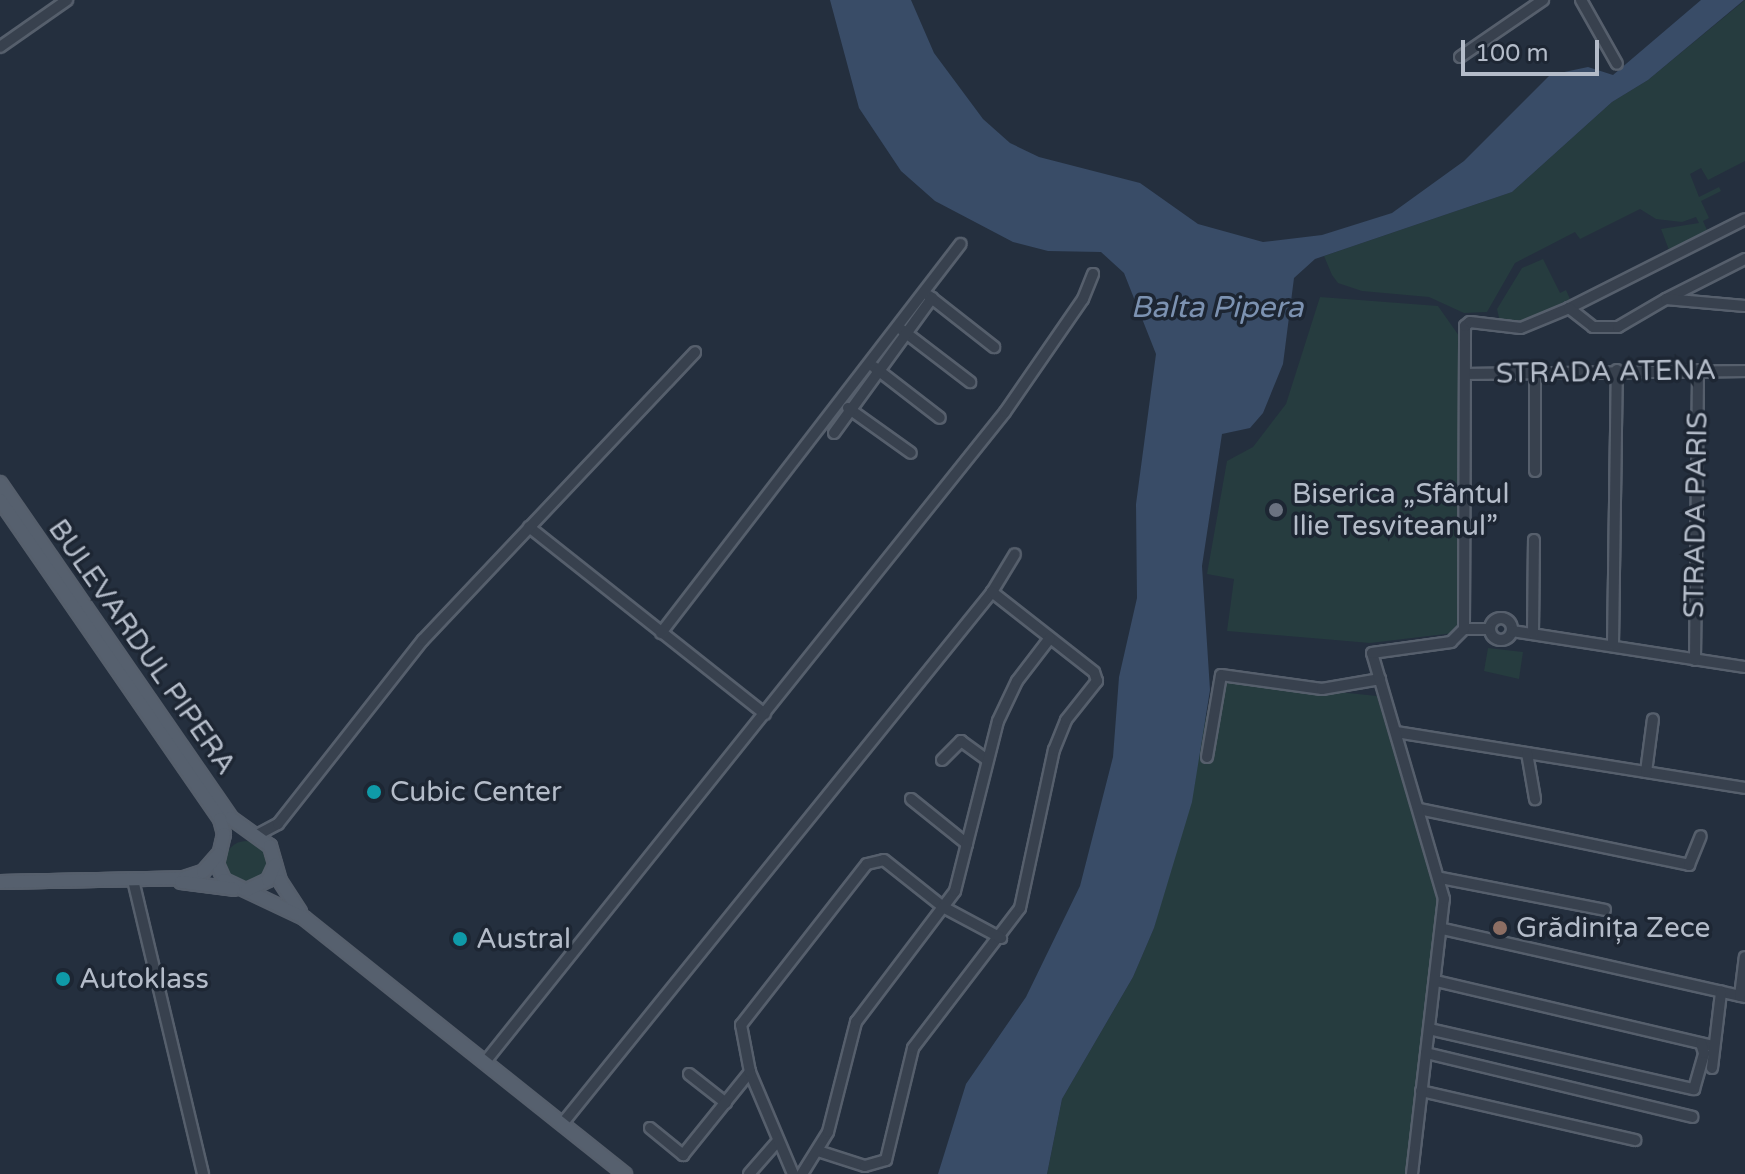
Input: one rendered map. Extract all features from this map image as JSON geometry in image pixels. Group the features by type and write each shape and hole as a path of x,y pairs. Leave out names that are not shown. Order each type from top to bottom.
{"main road":[{"name":"BULEVARDUL PIPERA","path":"0,483 221,803 254,834 274,860 304,918"},
{"name":"BULEVARDUL PIPERA","path":"0,500 214,809 223,830 220,850 224,880 304,918 625,1174"},
{"path":"0,882 164,880 196,876 220,850 254,834"},
{"path":"164,880 242,890 262,886 274,860"}],"street":[{"path":"0,47 67,0"},
{"path":"1460,57 1543,0"},
{"path":"1581,0 1617,64"},
{"path":"1412,1174 1443,929 1441,878 1371,648 1451,642 1464,629 1467,324 1521,328 1569,308 1745,219"},
{"path":"834,433 879,371 902,330 961,244"},
{"path":"1569,308 1593,327 1606,329 1628,323 1666,299 1745,259"},
{"path":"485,1062 1005,412 1083,299 1093,274"},
{"path":"928,295 994,347"},
{"path":"1666,299 1745,306"},
{"path":"661,633 869,364 902,330"},
{"path":"902,330 970,382"},
{"path":"254,834 278,824 423,640 695,352"},
{"path":"869,364 940,418"},
{"path":"1613,645 1617,370"},
{"name":"STRADA PARIS","path":"1695,660 1698,370"},
{"name":"STRADA ATENA","path":"1466,374 1745,371"},
{"path":"1535,373 1535,471"},
{"path":"840,402 911,453"},
{"path":"529,527 765,714"},
{"path":"1533,633 1534,540"},
{"path":"562,1124 992,592 1015,554"},
{"path":"818,1151 865,1166 886,1160 913,1048 1001,938 1020,908 1060,734 1097,681 1094,672 992,592"},
{"path":"1464,629 1490,629 1501,640 1512,631 1533,633 1745,667"},
{"path":"802,1174 828,1132 856,1022 955,891 987,760 1006,702 1050,638"},
{"path":"1207,757 1221,675 1322,689 1380,679"},
{"path":"1646,772 1653,719"},
{"path":"1396,732 1745,788"},
{"path":"942,760 961,741 987,760"},
{"path":"1527,753 1535,799"},
{"path":"911,799 967,844"},
{"path":"1419,809 1689,865 1701,836"},
{"path":"274,860 278,824"},
{"path":"793,1174 750,1072 741,1025 867,864 884,860 943,907 1001,938"},
{"path":"1441,878 1605,910"},
{"path":"133,880 203,1174"},
{"path":"1443,929 1742,997 1745,957"},
{"path":"1436,981 1714,1046"},
{"path":"1712,1068 1721,992"},
{"path":"1429,1029 1694,1089 1704,1053 1701,1043"},
{"path":"1426,1053 1692,1117"},
{"path":"650,1128 683,1155 750,1072"},
{"path":"689,1074 726,1103"},
{"path":"1421,1091 1635,1140"},
{"path":"749,1174 777,1142"}],"green space":[{"path":"1745,0 1745,161 1708,180 1701,168 1690,174 1699,197 1719,187 1721,191 1701,201 1709,218 1703,221 1707,230 1669,250 1661,229 1699,223 1696,217 1682,222 1656,219 1640,209 1580,239 1575,232 1515,263 1487,312 1464,313 1429,297 1362,291 1338,283 1332,275 1324,256 1512,192 1612,102 1648,80"},
{"path":"1543,259 1560,293 1566,290 1570,299 1526,321 1500,322 1497,309 1522,268"},
{"path":"1320,297 1438,306 1464,343 1462,632 1370,643 1227,631 1234,579 1207,574 1227,461 1253,447 1286,404"},
{"path":"1488,648 1523,652 1519,679 1484,671"},
{"path":"1231,681 1377,696 1437,900 1406,1174 1047,1174 1062,1099 1133,977 1154,928 1209,705 1220,703 1220,687"},
{"path":"246,841 261,847 267,862 261,877 246,883 231,877 225,862 231,847"}],"water":[{"name":"Balta Pipera","path":"830,0 911,0 934,53 983,119 1010,143 1039,157 1140,183 1198,224 1263,242 1322,235 1392,213 1464,161 1550,75 1588,67 1613,75 1701,0 1744,0 1648,80 1612,102 1512,192 1315,259 1294,278 1283,364 1263,413 1250,428 1222,434 1202,566 1210,690 1192,802 1154,928 1133,977 1062,1099 1047,1174 938,1174 966,1084 1026,997 1080,886 1113,757 1119,677 1137,598 1136,504 1156,354 1124,273 1101,252 1048,251 1013,242 935,201 901,171 859,108"}],"place":[{"name":"Biserica „Sfântul Ilie Tesviteanul”","path":"1276,510"},
{"name":"Cubic Center","path":"374,792"},
{"name":"Grădinița Zece","path":"1500,928"},
{"name":"Austral","path":"460,939"},
{"name":"Autoklass","path":"63,979"}]}
